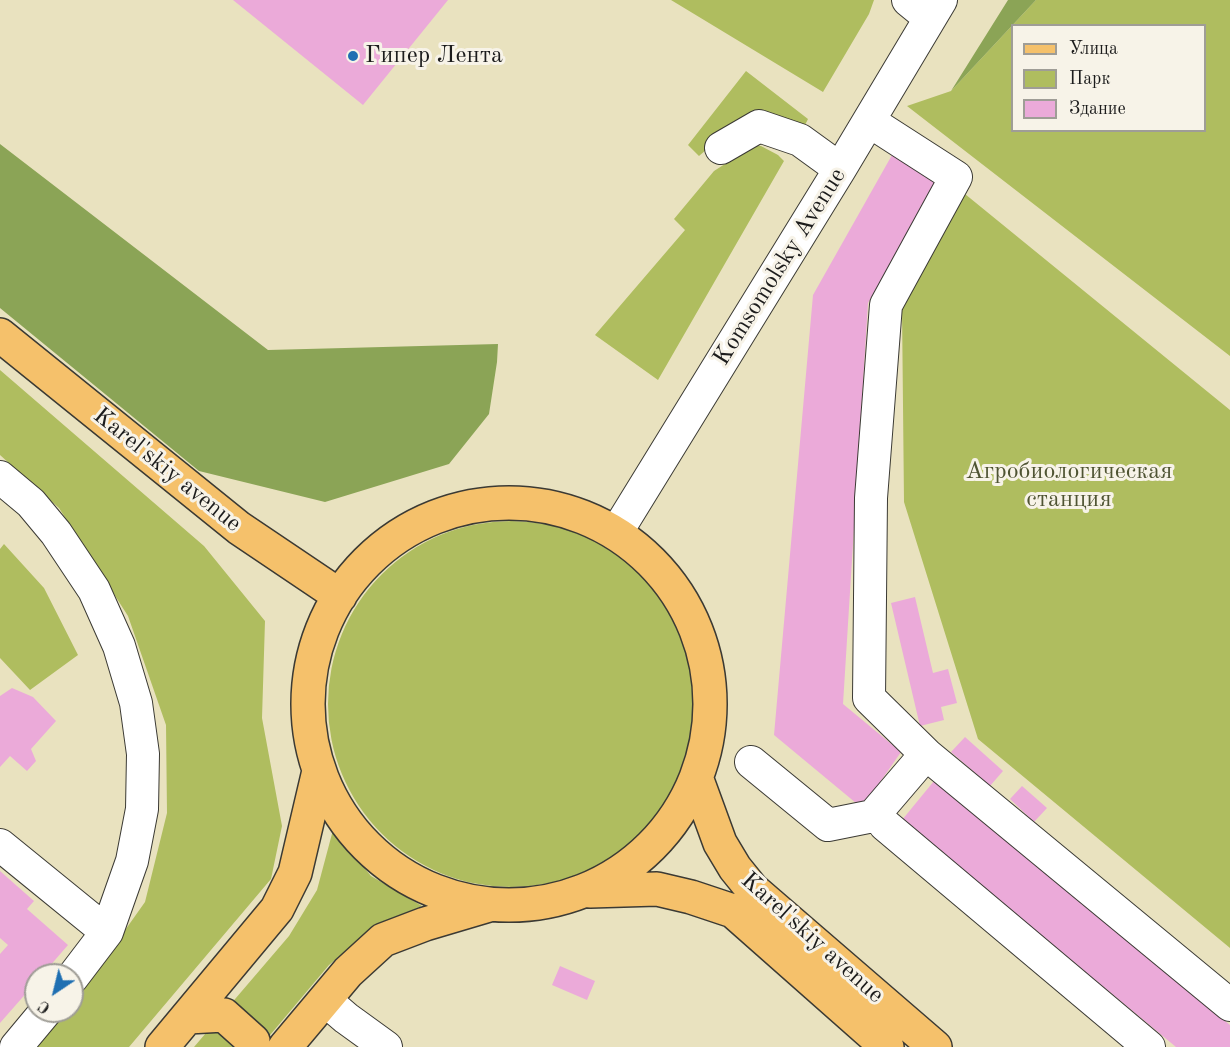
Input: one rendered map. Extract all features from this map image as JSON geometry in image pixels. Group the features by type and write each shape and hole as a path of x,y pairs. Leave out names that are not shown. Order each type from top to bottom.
{"main road":[{"name":"Karel'skiy avenue","path":"0,335 239,528 339,596"},
{"path":"285,1047 348,972 383,940 425,924 489,905 546,903 590,891 646,853 670,826 697,780 705,755 711,723 710,685 700,639 686,607 664,575 616,533 548,506 507,502 428,519 376,551 339,596 314,645 305,701 307,731 318,775 342,818 381,855 428,888 489,905"},
{"path":"162,1047 278,909 296,873 318,775"},
{"name":"Karel'skiy avenue","path":"697,780 720,843 735,868 752,889 935,1047"},
{"name":"Karel'skiy avenue","path":"590,891 657,890 691,897 733,911 887,1047"},
{"path":"188,1017 224,1015 253,1041 253,1047"}],"street":[{"name":"Komsomolsky Avenue","path":"616,533 869,121 927,6"},
{"path":"869,121 956,177 886,305 871,498 869,698 926,754 1230,1005"},
{"path":"721,148 759,126 800,140 840,169"},
{"path":"0,477 31,503 56,533 94,590 119,646 136,703 143,754 142,809 132,861 107,932 83,963"},
{"path":"751,762 828,825 873,816 926,754"},
{"path":"885,825 1149,1047"},
{"path":"0,845 107,932"},
{"path":"325,1000 386,1047"},
{"path":"16,1047 36,1023"}],"green space":[{"path":"671,0 874,0 869,14 823,92"},
{"path":"1008,0 1036,0 1011,24 1011,27 951,91"},
{"path":"1036,0 1230,0 1230,356 907,106 951,91 1011,27 1011,132 1206,132 1206,24 1014,24"},
{"path":"746,71 808,119 802,131 776,115 765,112 736,124 699,156 688,145"},
{"path":"0,144 268,350 498,344 489,414 449,464 325,502 199,471 0,308"},
{"path":"753,146 761,146 784,161 658,380 595,335 685,230 674,219 714,171"},
{"name":"Агробиологическая станция","path":"965,194 1230,410 1230,948 978,739 904,502 902,309"},
{"path":"0,370 204,546 265,621 262,718 282,826 271,879 129,1047 37,1047 57,1023 84,1023 84,988 145,902 167,813 166,725 128,616 59,508 0,455"},
{"path":"511,521 547,525 581,535 612,552 640,575 663,603 680,634 690,668 694,704 690,740 680,774 663,805 640,833 612,856 581,873 547,883 511,887 475,883 441,873 410,856 382,833 359,805 342,774 332,740 328,704 332,668 342,634 359,603 382,575 410,552 441,535 475,525"},
{"path":"4,544 44,588 78,655 30,690 0,658 0,549"},
{"path":"333,830 371,876 422,906 372,928 329,965 260,1047 194,1047 289,936 317,890"}],"building":[{"name":"Гипер Лента","path":"233,0 448,0 363,105"},
{"path":"892,155 936,183 868,303 843,704 901,752 862,808 774,735 813,295"},
{"path":"915,597 933,673 948,669 957,703 941,707 944,720 920,726 891,603"},
{"path":"12,688 33,697 56,721 31,749 36,761 27,771 10,756 0,767 0,696"},
{"path":"965,737 1003,771 990,786 951,752"},
{"path":"934,781 1230,1025 1230,1047 1176,1047 902,820"},
{"path":"1022,786 1047,808 1034,822 1010,799"},
{"path":"0,871 34,901 27,909 68,945 52,963 24,963 24,996 0,1023 0,954 8,945 0,938"},
{"path":"560,966 595,981 587,1000 552,985"}],"place":[{"name":"Гипер Лента","path":"353,56"}]}
